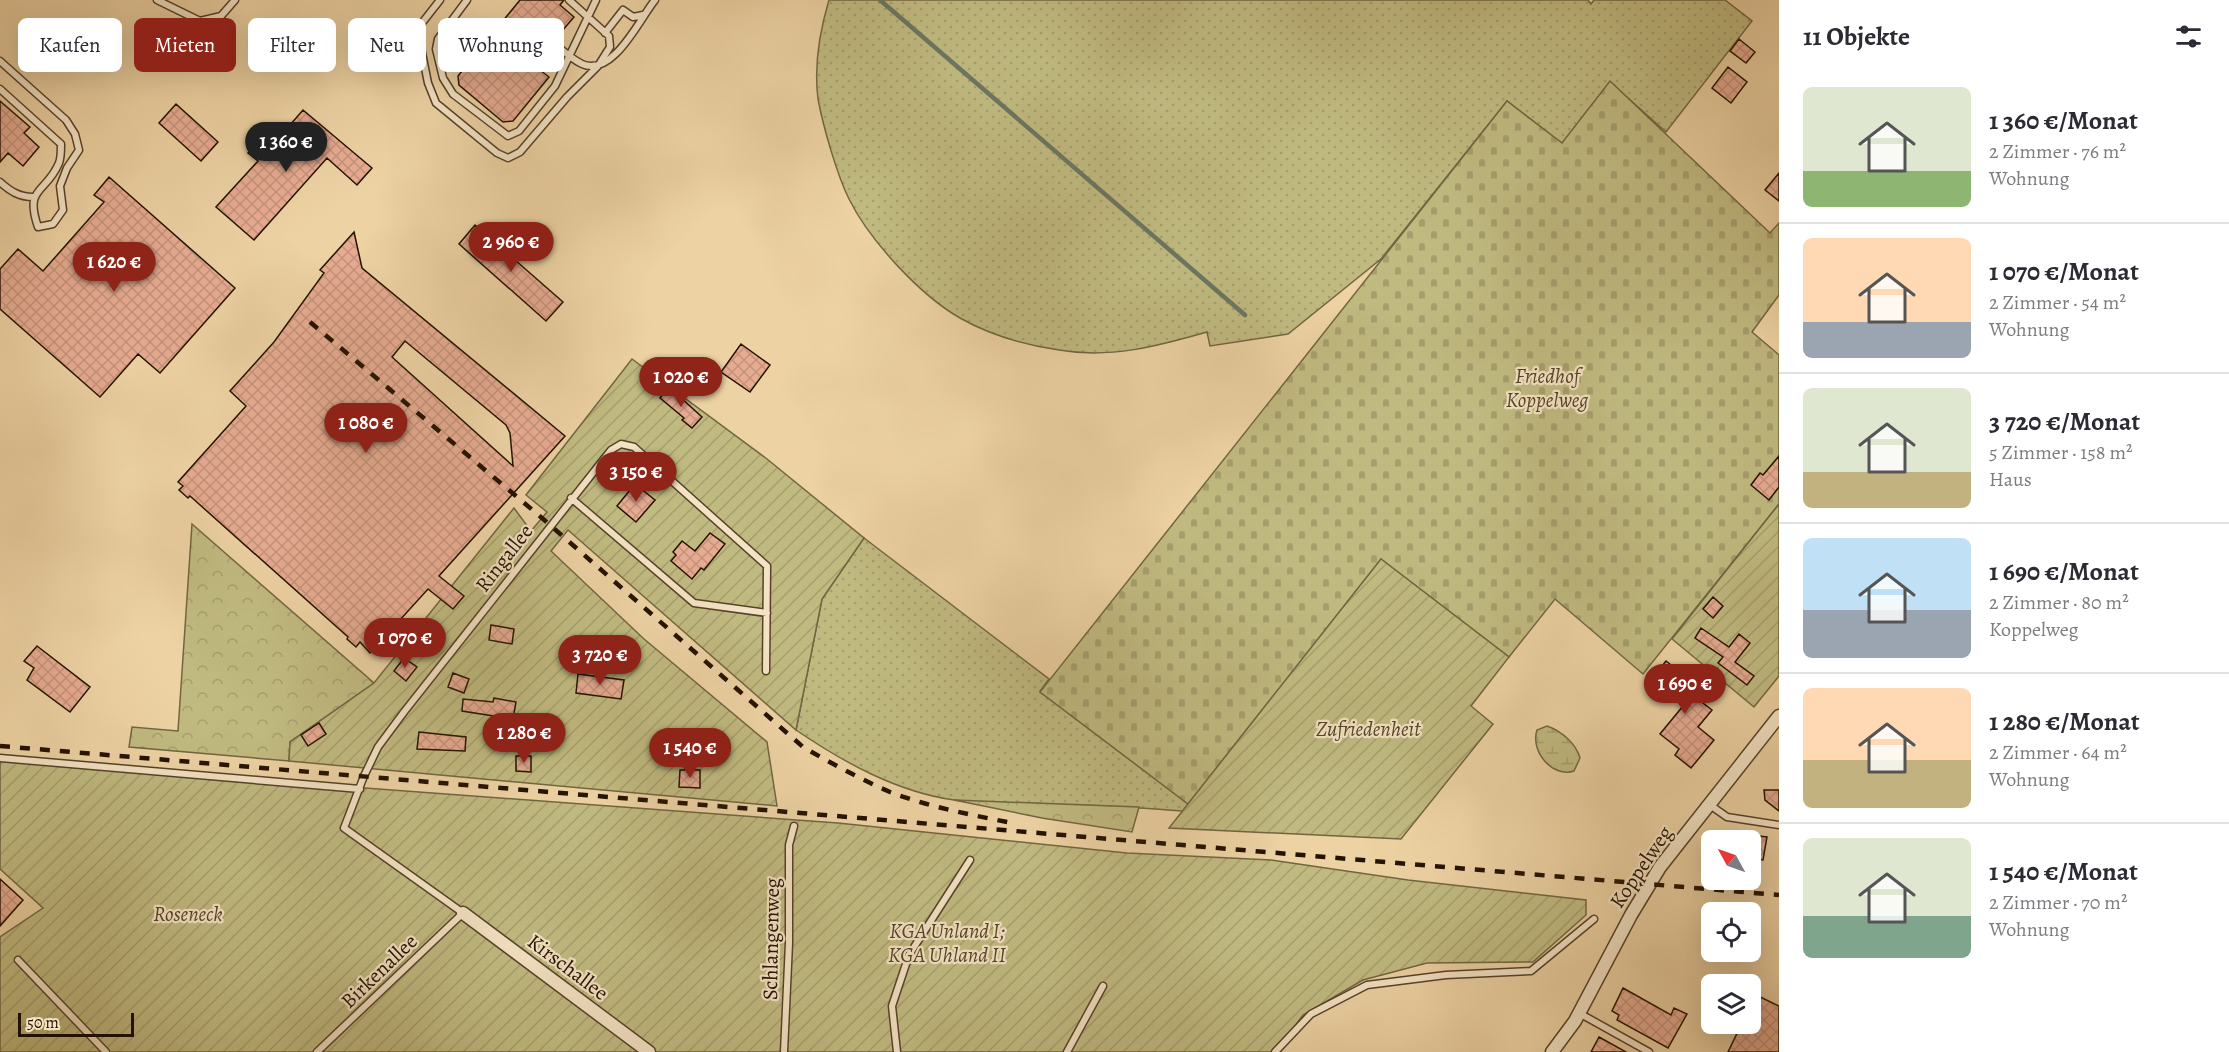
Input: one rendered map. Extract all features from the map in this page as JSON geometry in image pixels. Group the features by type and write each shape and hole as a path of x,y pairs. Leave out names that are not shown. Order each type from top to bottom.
{"street":[{"name":"Koppelweg","path":"1552,1052 1579,1013 1637,903 1660,867 1779,716"},
{"name":"Kirschallee","path":"463,913 649,1052"}],"lane":[{"path":"157,0 200,21 221,16 235,0"},
{"path":"440,0 422,23 419,38 428,83 436,103 497,153 508,158 520,152 567,97 598,66 610,47 611,41 605,33 569,0"},
{"path":"467,0 438,39 436,49 442,78 453,93 508,136 519,131 555,86 596,0"},
{"path":"564,50 584,65 598,66 606,62 640,26 643,15 654,0"},
{"path":"605,33 623,10 633,17 643,15"},
{"path":"0,61 66,120 75,134 79,150 67,168 60,186 63,210 53,224 38,227 33,211 33,197 60,162 61,144 0,89"},
{"path":"0,182 11,192 24,197 33,197"},
{"name":"Ringallee","path":"463,913 344,828 378,747 610,450 621,444 634,447 767,566 766,671"},
{"path":"571,498 694,603 766,613"},
{"path":"0,758 360,789"},
{"path":"1709,804 1727,817 1779,825"},
{"name":"Schlangenweg","path":"784,1052 789,943 789,845 794,826"},
{"path":"897,1052 891,1006 909,955 970,860"},
{"name":"Birkenallee","path":"317,1052 463,913"},
{"path":"1275,1052 1311,1014 1367,985 1446,975 1531,970 1594,919"},
{"path":"18,960 106,1052"},
{"path":"1066,1052 1103,986"},
{"path":"1579,1013 1649,1052"}],"green space":[{"path":"829,0 1588,0 1591,4 1594,0 1725,0 1752,21 1666,132 1610,82 1562,144 1507,101 1381,259 1288,334 1210,346 1207,332 1134,350 1097,353 1059,350 1021,342 983,329 960,318 929,296 897,266 870,232 849,199 840,177 818,99 819,49"},
{"name":"Friedhof Koppelweg","path":"1610,81 1770,233 1779,223 1779,295 1752,332 1779,355 1779,504 1643,674 1555,599 1509,657 1381,559 1188,804 1040,692 1507,101 1562,143"},
{"path":"632,359 767,459 864,538 822,599 796,730 568,530 551,551 644,639 767,742 777,806 289,761 290,742 374,683 514,508 531,531 547,512 526,495"},
{"path":"1779,504 1779,676 1754,707 1672,639"},
{"path":"192,524 374,683 290,742 289,761 129,747 132,727 178,731"},
{"path":"864,538 1049,679 1040,691 1188,804 1183,811 971,802 933,796 871,774 796,730 822,599"},
{"name":"Zufriedenheit","path":"1381,559 1509,657 1471,706 1493,724 1401,839 1169,828"},
{"path":"1547,726 1563,734 1575,747 1580,758 1574,771 1566,772 1551,767 1540,754 1536,738 1537,730"},
{"name":"Roseneck","path":"0,761 838,823 1127,853 1271,860 1408,880 1586,900 1586,915 1533,962 1427,963 1363,980 1303,1015 1276,1052 0,1052 0,937 43,908 0,869"},
{"path":"954,800 1139,807 1132,832 1042,818"}],"building":[{"path":"520,0 564,0 560,5 574,17 564,29 564,18 505,18"},
{"path":"1739,39 1755,52 1746,63 1730,51"},
{"path":"1728,67 1747,82 1731,103 1712,88"},
{"path":"461,72 543,72 549,77 513,121 503,122 459,85 458,76"},
{"path":"0,101 30,127 24,133 39,147 23,166 8,153 0,162"},
{"path":"176,104 218,142 201,161 159,123"},
{"path":"303,110 372,168 357,185 327,158 254,240 216,207 258,161 248,153 260,140 270,148"},
{"path":"1779,173 1779,201 1765,190"},
{"path":"109,177 235,288 160,373 138,354 100,397 0,309 0,269 18,249 43,271 104,202 94,195"},
{"path":"475,225 563,302 546,321 459,244"},
{"path":"354,232 362,268 565,436 439,576 464,596 453,609 428,589 370,653 360,642 356,647 347,639 348,637 190,496 188,498 179,490 183,486 178,482 246,406 230,391 274,342 324,273 320,270","holes":["405,341 506,425 510,433 513,466 392,357"]},
{"path":"741,344 770,365 750,392 721,372"},
{"path":"669,387 702,417 692,428 682,420 684,418 660,398"},
{"path":"1779,456 1779,487 1769,500 1751,485 1760,473 1763,475"},
{"path":"635,484 655,500 636,522 617,506"},
{"path":"710,533 725,544 704,570 701,568 692,579 671,561 676,555 673,552 682,541 695,551"},
{"path":"1713,597 1723,606 1713,618 1703,609"},
{"path":"491,625 514,629 512,644 489,640"},
{"path":"1701,628 1729,647 1739,634 1750,643 1735,662 1754,676 1747,685 1718,663 1723,657 1695,638"},
{"path":"37,646 90,687 70,712 27,680 34,668 24,661"},
{"path":"404,658 417,667 406,681 394,671"},
{"path":"1666,661 1709,695 1703,703 1712,710 1698,727 1714,740 1691,768 1675,755 1679,749 1660,734 1683,706 1651,680"},
{"path":"453,673 469,679 464,693 448,687"},
{"path":"578,674 624,680 621,699 576,693"},
{"path":"494,698 516,702 513,719 462,711 463,699 493,702"},
{"path":"319,723 326,734 308,746 301,735"},
{"path":"419,732 466,737 465,751 417,749"},
{"path":"516,756 531,756 531,772 516,771"},
{"path":"680,770 700,770 700,788 679,787"},
{"path":"1764,790 1779,790 1779,811 1765,800"},
{"path":"1761,836 1767,837 1763,860 1761,860"},
{"path":"0,879 23,900 0,926"},
{"path":"1623,988 1671,1015 1674,1008 1687,1014 1668,1048 1617,1020 1619,1015 1612,1011"},
{"path":"1761,997 1779,1006 1779,1052 1728,1052 1737,1034 1761,1034"},
{"path":"1599,1037 1626,1052 1591,1052"}],"waterway":[{"path":"880,0 1245,315"}],"railway":[{"path":"310,322 542,518 803,747 890,792 966,814 1012,823"},
{"path":"0,746 1779,895"}],"park label":[{"name":"KGA Unland I; KGA Uhland II","path":"947,943"}]}
